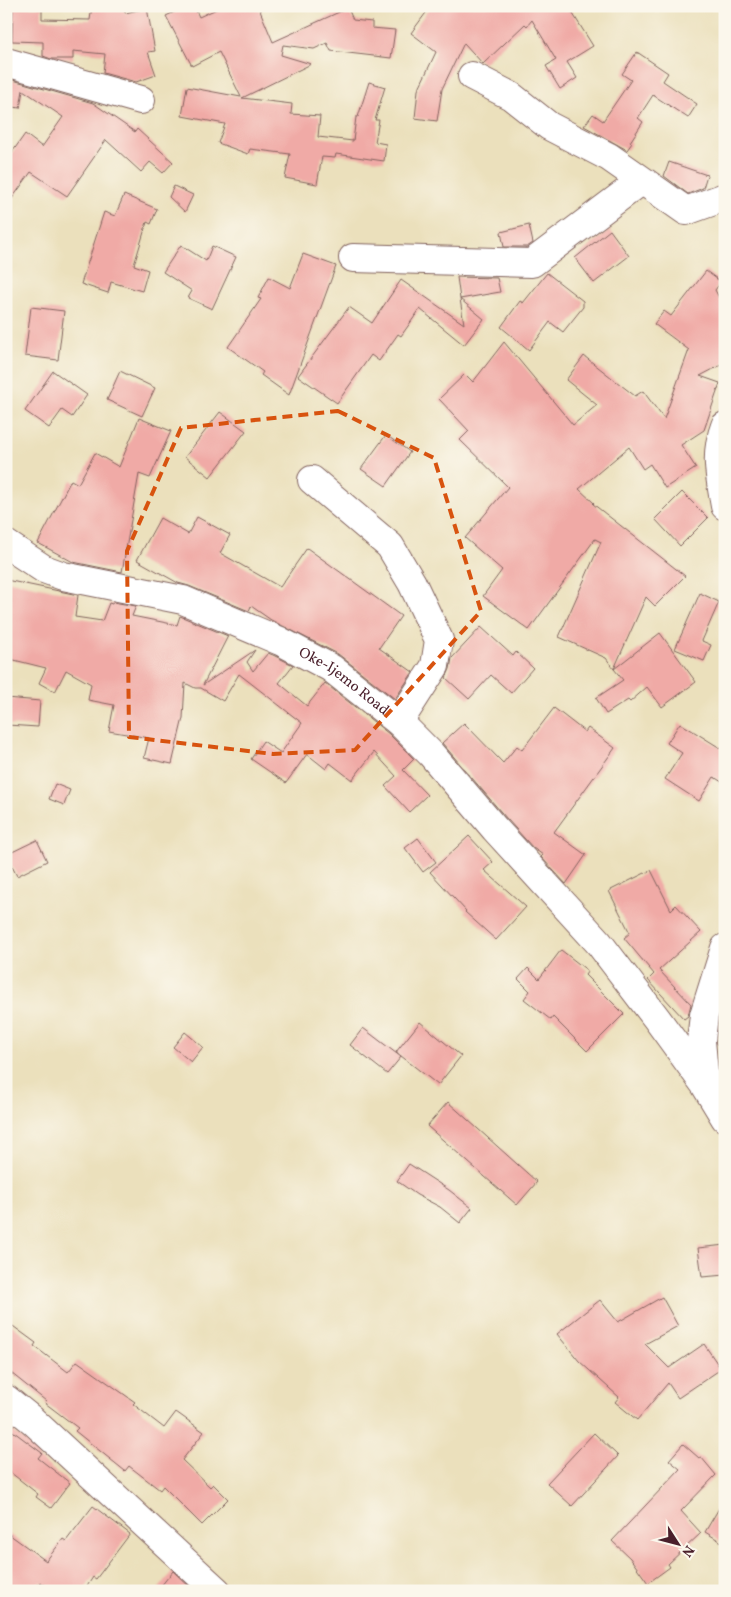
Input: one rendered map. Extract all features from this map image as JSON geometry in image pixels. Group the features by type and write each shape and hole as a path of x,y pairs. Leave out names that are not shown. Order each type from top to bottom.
{"street":[{"path":"6,62 141,100"},
{"path":"472,76 511,96 549,126 609,157 686,211 725,197"},
{"path":"353,258 532,263 641,180"},
{"path":"725,426 721,438 718,462 725,506"},
{"path":"312,480 390,546 412,583 439,640 435,666 399,722"},
{"name":"Oke-Ijemo Road","path":"6,544 44,569 63,576 184,600 280,641 331,668 399,722 431,754 495,829 599,943 705,1084 725,1118"},
{"path":"705,1084 700,1040 704,1015 725,948"},
{"path":"6,1399 32,1420 217,1591"}],"highlighted area":[{"path":"338,411 434,458 481,611 355,750 273,754 129,737 127,551 181,428"}],"building":[{"path":"13,6 42,7 42,19 90,20 92,6 125,6 125,13 147,8 155,51 148,52 156,75 136,82 103,73 105,54 73,51 73,59 51,59 43,56 43,42 12,41"},
{"path":"187,6 194,6 199,17 223,6 258,6 273,42 348,8 353,20 372,22 372,28 395,30 391,58 331,51 327,43 314,49 283,45 281,55 311,64 242,98 292,104 291,114 320,116 318,137 353,141 356,117 358,117 369,82 385,87 375,120 379,120 375,142 386,144 384,161 336,154 335,158 322,157 317,184 285,178 290,154 250,149 248,154 218,143 225,124 182,116 187,87 241,97 219,52 192,66 166,16"},
{"path":"431,6 568,6 593,46 567,62 577,78 560,89 546,66 556,60 532,20 527,26 525,24 483,64 464,43 442,89 437,121 415,118 418,90 436,52 411,33"},
{"path":"637,52 668,73 663,81 697,104 688,118 653,95 638,118 643,122 627,150 584,126 593,114 603,121 631,80 622,74"},
{"path":"6,78 93,103 135,132 137,129 173,162 163,173 150,162 141,172 106,140 67,196 31,172 6,207 6,161 25,134 42,147 63,117 23,90 20,108 6,106"},
{"path":"669,162 707,175 703,188 688,194 664,176"},
{"path":"174,186 193,195 185,212 169,197"},
{"path":"124,195 157,209 151,224 147,222 134,265 148,270 142,291 111,282 108,293 81,284 104,212 115,216"},
{"path":"529,225 533,243 527,247 504,247 501,232"},
{"path":"610,230 629,256 594,283 575,258"},
{"path":"181,245 206,261 212,246 236,257 212,309 188,298 192,291 163,272"},
{"path":"303,254 336,266 289,395 261,375 263,372 228,347 261,299 258,298 269,277 290,288"},
{"path":"706,271 721,282 715,290 725,309 725,363 700,376 720,383 704,430 681,445 696,468 665,488 650,464 643,469 629,447 579,489 593,504 685,576 655,606 646,597 614,669 606,658 559,637 601,542 595,539 529,630 483,596 502,570 465,538 508,487 460,440 469,431 439,399 465,374 473,382 504,342 573,425 597,405 566,380 584,356 635,396 643,391 664,419 689,350 654,324 664,311 671,316"},
{"path":"547,273 583,301 583,307 563,332 550,322 529,350 501,327 520,301 523,303"},
{"path":"457,277 497,278 500,292 460,299"},
{"path":"401,280 464,324 460,299 484,319 464,345 420,309 401,336 398,334 379,361 371,355 337,403 298,376 349,307 372,323"},
{"path":"31,307 64,311 58,360 25,356"},
{"path":"53,371 87,395 72,417 62,410 49,428 25,411"},
{"path":"120,371 155,388 142,416 107,400"},
{"path":"220,412 246,431 210,477 185,457"},
{"path":"139,418 171,431 150,478 139,474 122,572 73,562 38,543 71,480 78,484 95,453 119,467"},
{"path":"386,435 410,452 386,486 361,469"},
{"path":"682,492 708,518 680,546 655,519"},
{"path":"197,517 230,535 220,553 280,587 307,548 401,616 379,648 413,672 395,699 338,654 271,620 251,606 249,611 178,583 137,560 160,518 188,534"},
{"path":"6,580 78,595 75,617 102,621 109,603 112,604 113,602 136,606 132,616 177,625 180,616 228,636 203,685 255,650 247,662 253,671 268,653 293,665 279,683 307,706 325,683 389,734 414,759 403,770 427,795 409,812 385,786 396,776 374,752 352,780 330,763 326,769 307,754 286,783 251,759 263,741 281,753 302,723 239,674 223,701 201,688 195,688 185,683 183,718 172,764 144,758 149,738 109,731 114,705 88,700 91,684 66,670 55,692 39,683 46,668 6,658"},
{"path":"700,593 719,602 702,641 711,645 704,661 675,649"},
{"path":"481,627 513,656 516,652 533,668 511,693 491,675 469,699 446,678 452,658"},
{"path":"660,633 696,682 662,707 647,687 630,702 628,700 606,714 596,698 623,680 614,669"},
{"path":"6,698 40,701 38,727 7,725"},
{"path":"554,708 585,732 588,728 615,748 554,832 586,855 566,884 541,857 543,855 533,848 442,743 464,723 503,763 517,746 522,750"},
{"path":"680,723 725,751 725,784 714,777 699,801 665,779 682,753 667,743"},
{"path":"55,784 70,790 64,805 49,799"},
{"path":"469,836 493,862 484,870 526,907 496,940 465,912 430,872"},
{"path":"418,838 436,862 423,872 405,848"},
{"path":"37,840 47,861 17,876 6,855"},
{"path":"651,870 671,910 676,905 701,932 659,970 691,1004 688,1016 684,1019 648,980 654,974 624,938 630,933 609,891"},
{"path":"561,950 588,971 585,975 624,1014 587,1051 553,1017 551,1020 524,999 530,991 518,979 528,968 539,979"},
{"path":"420,1022 461,1056 438,1085 396,1052"},
{"path":"363,1028 401,1057 387,1074 350,1045"},
{"path":"185,1032 203,1047 191,1062 173,1047"},
{"path":"448,1102 537,1182 517,1205 427,1126"},
{"path":"409,1164 449,1190 472,1208 460,1223 440,1207 417,1195 397,1181"},
{"path":"725,1245 725,1275 702,1277 698,1248"},
{"path":"662,1297 678,1326 645,1344 669,1368 704,1344 721,1369 678,1398 668,1383 637,1420 615,1402 619,1397 579,1361 557,1334 600,1300 618,1322"},
{"path":"6,1321 36,1343 34,1346 68,1372 77,1361 135,1402 133,1404 164,1428 176,1412 204,1432 182,1460 210,1487 213,1484 228,1499 202,1525 163,1486 160,1490 129,1466 125,1471 75,1431 78,1428 45,1403 46,1401 6,1369"},
{"path":"6,1426 42,1453 38,1458 70,1483 51,1508 36,1497 38,1494 6,1469"},
{"path":"594,1433 618,1456 572,1506 547,1483"},
{"path":"683,1444 699,1458 701,1457 716,1475 681,1511 701,1533 668,1564 670,1567 648,1583 630,1558 612,1541 680,1469 669,1460"},
{"path":"725,1498 725,1544 705,1532"},
{"path":"93,1506 130,1534 96,1579 93,1577 84,1591 54,1591 40,1582 34,1591 6,1591 6,1532 46,1561 63,1539 66,1541"},
{"path":"173,1571 194,1591 157,1591"}]}
